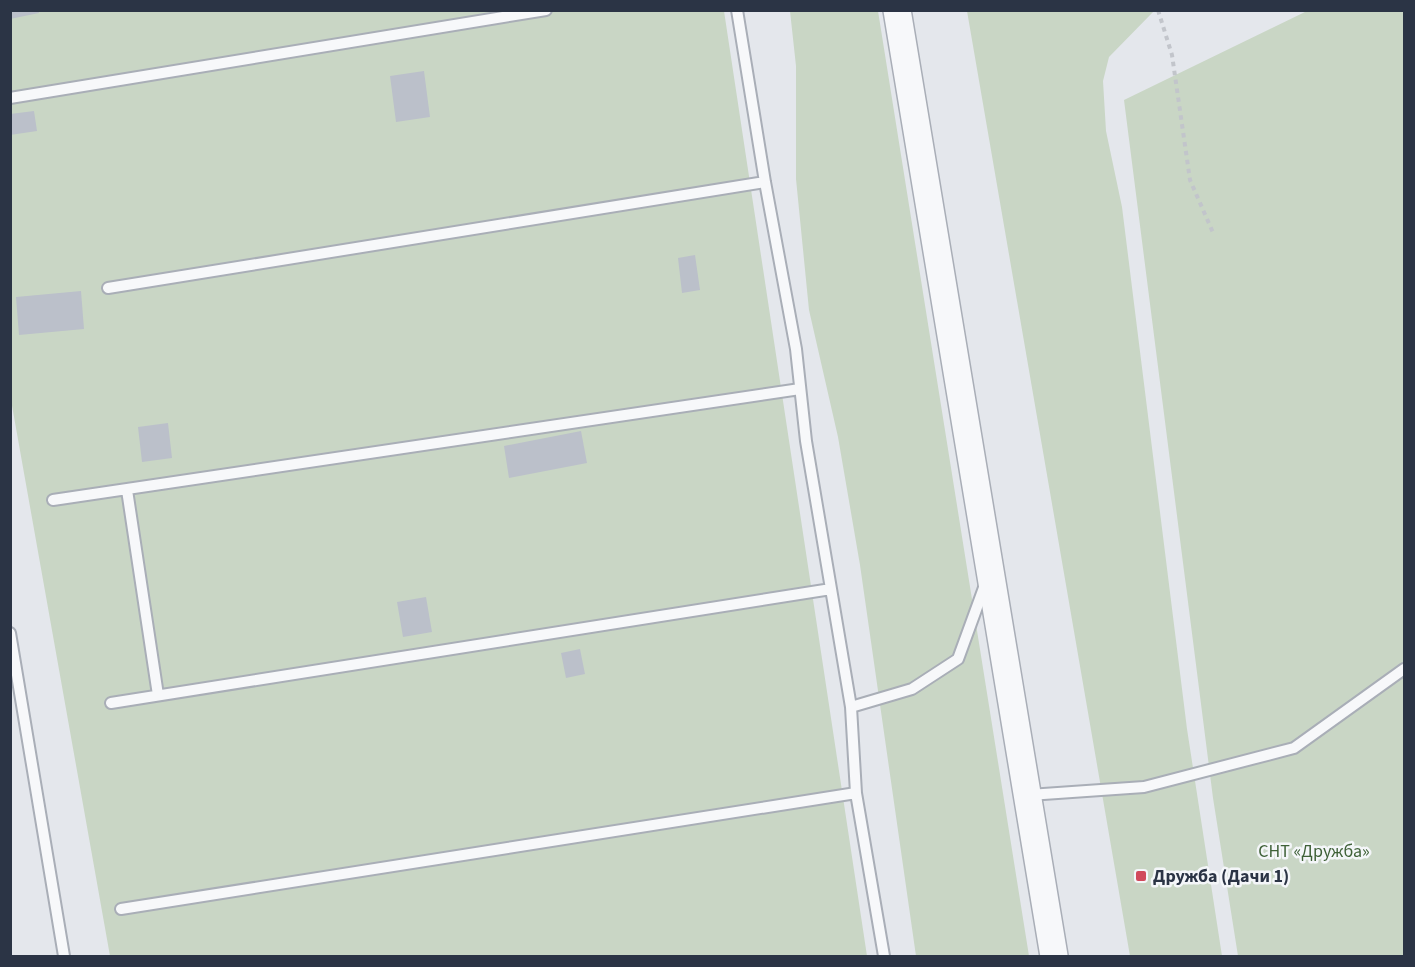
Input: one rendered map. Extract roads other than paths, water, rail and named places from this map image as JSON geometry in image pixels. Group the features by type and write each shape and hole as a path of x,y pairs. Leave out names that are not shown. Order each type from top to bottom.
{"street":[{"path":"897,10 1029,795 1054,957"}],"lane":[{"path":"10,98 546,10"},
{"path":"737,10 765,182 796,349 806,441 851,707 856,793 884,957"},
{"path":"108,288 765,182"},
{"path":"53,500 800,389"},
{"path":"127,490 158,695"},
{"path":"851,707 912,689 958,659 991,570"},
{"path":"111,703 831,589"},
{"path":"10,633 64,957"},
{"path":"1029,795 1144,787 1294,748 1404,669"},
{"path":"121,909 856,793"}],"place":[{"name":"Дружба (Дачи 1)","path":"1141,876"}],"park label":[{"name":"СНТ «Дружба»","path":"1314,851"}]}
